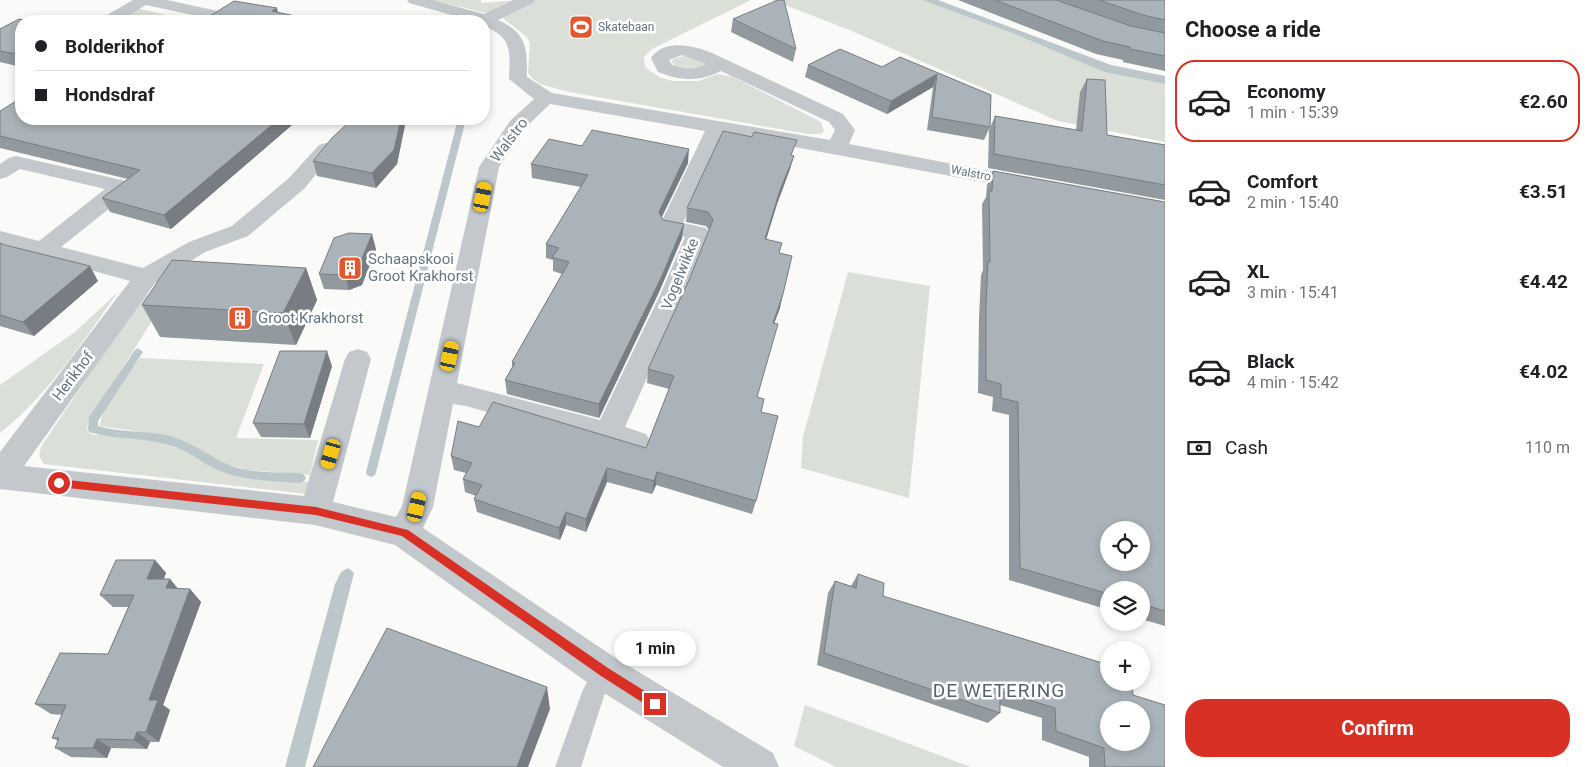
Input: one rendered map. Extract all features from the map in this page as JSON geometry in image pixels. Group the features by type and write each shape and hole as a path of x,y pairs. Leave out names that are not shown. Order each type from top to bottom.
{"street":[{"path":"118,15 144,0 216,15"},
{"path":"415,0 467,15"},
{"path":"490,17 527,0"},
{"path":"490,22 514,37 517,51 518,79 546,98"},
{"path":"721,64 836,118 845,130 837,148"},
{"name":"Walstro","path":"410,520 442,392 489,167 517,126 546,98 837,148 1047,188"},
{"name":"Vogelwikke","path":"608,434 673,294 698,233 670,227 715,132"},
{"name":"Herikhof","path":"0,476 146,277 197,248 240,231 296,183 326,149"},
{"path":"0,173 16,162 122,187 44,249"},
{"path":"0,238 146,277"},
{"path":"316,511 358,359"},
{"path":"442,392 466,395 636,442"},
{"path":"0,476 410,520 604,672 759,767"}],"lane":[{"path":"568,767 594,692 604,672"}],"shaded area":[{"path":"433,0 481,0 481,3 519,0 499,11 486,13"},
{"path":"531,0 751,0 652,49 644,57 645,67 659,77 673,81 698,81 718,74 733,77 821,122 824,131 821,134 808,134 569,92 540,84 528,73 530,43 527,37 500,16"},
{"path":"772,0 922,0 1017,35 1104,72 1165,84 1165,142 1058,121 852,31"},
{"path":"922,0 938,0 1111,65 1165,76 1165,84 1104,72 1017,35"},
{"path":"136,8 167,15 124,15"},
{"path":"688,55 706,63 706,65 689,71 674,66 673,59"},
{"path":"848,272 930,286 909,498 801,468 803,437"},
{"path":"118,292 49,385 0,433 0,385 75,332"},
{"path":"169,294 90,419 87,427 88,432 94,435 128,436 154,440 189,452 220,471 242,476 310,482 306,494 44,464 39,456 41,447 137,303 146,295"},
{"path":"140,358 264,364 236,438 318,440 310,475 247,470 227,464 178,439 100,426 110,400"},
{"path":"348,568 354,573 305,767 285,767 335,584 341,572"},
{"path":"805,705 971,767 836,767 794,746"}],"building":[{"path":"778,0 784,0 796,49 733,19"},
{"path":"995,0 1056,0 1131,26 1165,33 1165,56 1103,41"},
{"path":"1099,0 1165,0 1165,20 1143,15"},
{"path":"234,1 277,8 272,11 290,15 212,15"},
{"path":"15,21 15,54 0,51 0,29"},
{"path":"840,49 882,67 900,57 991,95 990,127 932,117 937,74 891,101 808,65"},
{"path":"1087,79 1105,80 1107,135 1165,145 1165,185 994,154 995,116 1082,131"},
{"path":"15,102 15,125 272,125 164,215 102,198 140,170 0,136 0,111"},
{"path":"346,125 400,125 394,150 372,173 313,161"},
{"path":"592,130 689,149 659,212 663,220 684,224 661,278 599,404 505,380 515,363 512,362 569,262 552,257 559,248 546,244 588,175 531,164 549,139 582,146"},
{"path":"723,131 752,137 754,132 797,140 791,155 794,156 780,190 765,239 782,243 779,253 792,256 783,294 773,323 778,324 757,397 764,399 761,412 778,416 756,501 657,472 654,481 607,468 586,519 566,512 559,528 474,499 482,485 463,479 472,463 451,456 458,421 479,427 493,402 646,448 674,376 648,369 689,280 713,220 708,212 687,208"},
{"path":"993,171 1165,202 1165,611 1150,607 1150,581 1100,581 1100,591 1020,568 1018,402 1001,398 1001,384 986,380 986,305 988,261 990,262 989,191 992,191"},
{"path":"349,233 372,234 357,271 345,275 319,274 334,238"},
{"path":"0,243 90,266 23,322 0,315"},
{"path":"172,260 306,268 283,313 142,305"},
{"name":"Groot Krakhorst","path":"280,351 327,351 304,424 253,423"},
{"path":"116,560 155,560 147,579 170,579 166,588 190,589 149,700 158,700 146,732 137,732 134,740 97,739 93,748 55,748 59,738 52,738 66,705 35,704 60,653 108,654 134,595 100,595"},
{"path":"858,574 884,583 883,596 1100,662 1100,691 1133,691 1133,695 1165,705 1165,767 1105,767 1104,751 1150,751 1150,701 1100,701 1100,747 1056,731 1055,708 1000,691 1000,713 824,653 835,581 856,588"},
{"path":"387,628 547,687 517,767 313,767"}],"waterway":[{"path":"371,472 460,125"},
{"path":"138,352 93,420 93,429 104,432 152,436 172,441 193,449 222,467 244,474 300,478"}],"place":[{"name":"Skatebaan","path":"581,27"},
{"name":"Schaapskooi Groot Krakhorst","path":"350,268"},
{"name":"Groot Krakhorst","path":"240,318"}],"district":[{"name":"DE WETERING","path":"999,690"}],"route":[{"path":"59,483 316,511 404,533 604,672 655,704"}]}
